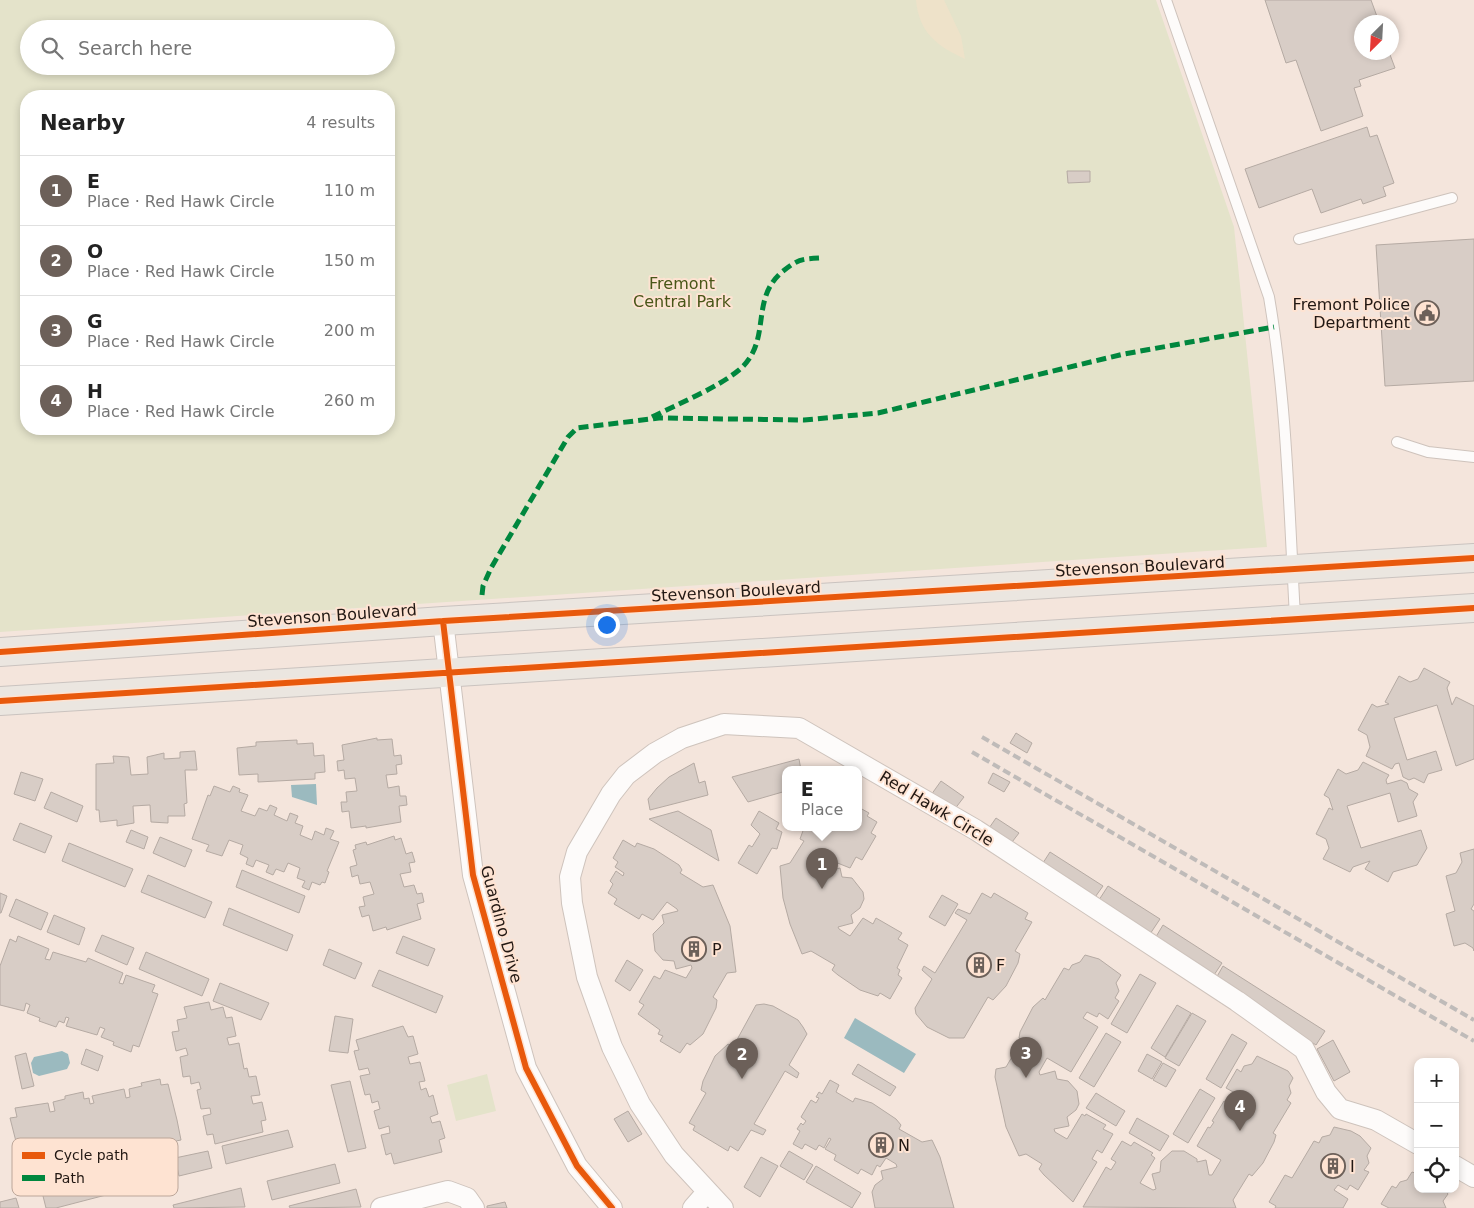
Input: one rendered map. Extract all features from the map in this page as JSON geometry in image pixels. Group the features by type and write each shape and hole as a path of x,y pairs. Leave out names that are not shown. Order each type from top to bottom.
{"main road":[{"name":"Stevenson Boulevard","path":"0,652 443,621 1474,558"},
{"path":"0,701 1295,621 1474,608"}],"street":[{"name":"Guardino Drive","path":"443,621 473,874 526,1068 577,1166 612,1208"},
{"name":"Red Hawk Circle","path":"723,1208 674,1154 640,1104 612,1047 587,977 572,902 570,877 578,852 589,831 610,794 626,775 655,753 682,738 724,724 799,728 976,830 1236,1001 1304,1049 1326,1092 1340,1110 1376,1120 1414,1142"},
{"path":"1459,1168 1474,1177"},
{"path":"380,1208 448,1191 467,1198 474,1208"},
{"path":"693,1208 708,1192"}],"lane":[{"path":"1166,0 1269,297 1278,356 1295,621"},
{"path":"1299,239 1452,198"},
{"path":"1397,442 1428,452 1474,457"}],"green space":[{"name":"Fremont Central Park","path":"0,0 1156,0 1234,227 1267,547 0,632"},
{"path":"487,1074 496,1111 456,1121 447,1085"}],"sand":[{"path":"916,0 944,0 961,36 965,59 946,49 925,30"}],"water":[{"path":"316,784 317,805 292,797 291,785"},
{"path":"855,1018 916,1054 904,1073 844,1038"},
{"path":"62,1051 68,1054 70,1063 67,1069 39,1076 33,1073 31,1063 34,1057"}],"building":[{"path":"1265,0 1371,0 1376,15 1354,15 1354,60 1392,60 1395,68 1359,80 1361,86 1354,88 1363,116 1321,131 1296,60 1286,63"},
{"path":"1367,127 1370,137 1377,135 1394,183 1383,187 1386,196 1363,204 1361,199 1321,213 1312,189 1259,208 1245,169"},
{"path":"1067,171 1090,171 1090,182 1068,183"},
{"name":"Fremont Police Department","path":"1474,239 1474,381 1385,386 1376,245"},
{"path":"1424,668 1450,682 1447,688 1452,705 1456,697 1474,706 1474,759 1456,766 1437,705 1394,718 1407,760 1436,751 1442,770 1428,774 1424,783 1414,778 1409,780 1403,777 1399,763 1395,764 1392,769 1366,756 1370,747 1367,735 1358,730 1372,704 1377,707 1389,704 1385,702 1399,676 1410,682 1418,679"},
{"path":"1016,733 1032,743 1027,753 1010,743"},
{"path":"377,738 377,740 392,739 394,756 401,755 402,764 396,765 397,774 386,775 388,788 399,786 400,796 406,796 407,805 399,806 401,822 366,828 366,826 351,828 349,811 342,812 341,802 347,802 346,792 357,791 355,778 345,779 344,770 338,771 337,761 344,760 342,745"},
{"path":"297,740 297,744 313,743 314,756 324,755 325,772 315,773 315,779 258,782 258,774 239,775 237,748 256,746 256,742"},
{"path":"195,751 197,770 185,770 187,803 184,804 185,816 168,816 168,823 151,822 150,805 133,806 134,823 117,826 117,820 100,822 99,810 96,810 96,764 114,763 113,756 129,757 131,775 148,774 147,757 164,753 164,759 180,758 180,752"},
{"path":"799,759 800,766 782,766 782,792 748,802 732,777"},
{"path":"1363,762 1389,775 1386,780 1387,784 1401,780 1407,783 1409,789 1418,794 1413,802 1417,816 1398,822 1390,793 1347,806 1361,848 1421,830 1427,848 1417,865 1393,872 1388,882 1365,869 1370,861 1353,867 1350,872 1323,859 1329,848 1326,839 1316,834 1329,808 1333,810 1329,798 1324,795 1338,769 1346,774 1358,770"},
{"path":"694,763 699,783 705,781 708,795 650,810 648,799 657,788 669,777"},
{"path":"21,772 43,779 35,801 14,794"},
{"path":"993,773 1010,782 1004,792 988,783"},
{"path":"941,781 964,797 954,810 931,795"},
{"path":"214,786 230,792 233,786 240,789 239,792 248,795 241,811 255,816 259,808 267,811 270,805 277,808 274,815 287,821 290,813 298,816 295,823 303,826 300,835 312,840 315,831 324,835 326,828 334,831 330,839 339,842 327,871 329,872 325,883 322,882 320,885 312,882 309,890 302,887 305,881 297,878 300,868 288,863 284,872 276,869 273,875 266,872 269,865 256,860 253,867 246,864 248,858 240,854 243,845 229,840 222,856 206,851 209,845 192,839 208,795 210,796"},
{"path":"51,792 83,806 77,822 44,808"},
{"path":"862,809 869,813 867,816 877,822 871,833 876,836 862,860 856,857 850,868 830,860 824,870 825,872 840,868 842,877 852,878 863,892 864,899 860,908 851,915 853,923 838,927 839,929 850,936 863,918 873,924 876,918 902,933 898,939 908,945 897,968 900,970 898,975 902,978 890,999 880,993 878,996 860,990 832,970 835,965 811,951 802,954 790,924 783,898 780,866 790,863 804,841 800,839 803,831 862,831"},
{"path":"678,811 711,830 719,861 649,819"},
{"path":"759,811 779,823 776,829 782,832 777,849 772,848 757,874 738,863 749,845 752,847 760,834 751,825"},
{"path":"996,818 1019,833 1009,846 987,831"},
{"path":"20,823 52,836 45,853 13,840"},
{"path":"131,830 148,837 144,849 126,842"},
{"path":"394,836 395,840 401,838 406,854 412,852 415,862 409,863 411,872 400,874 404,887 414,885 417,894 422,893 424,902 417,904 421,919 387,930 386,927 373,931 369,915 362,917 359,907 365,906 363,897 374,894 370,882 360,884 358,875 352,877 350,867 357,865 353,850 356,849 355,845 366,842 367,845"},
{"path":"160,837 192,850 185,867 153,853"},
{"name":"P","path":"623,840 635,847 637,843 654,849 679,865 682,870 680,873 703,887 713,885 730,926 736,972 727,973 713,997 717,1000 716,1008 703,1034 690,1045 687,1043 680,1053 660,1041 663,1036 658,1034 660,1030 638,1014 644,1005 639,1002 654,976 660,979 665,970 686,978 692,968 691,965 676,969 674,961 663,960 655,951 653,934 664,923 662,915 678,911 667,902 653,920 642,914 639,919 614,904 617,899 608,893 613,884 610,881 616,871 623,876 624,873 615,867 618,862 613,858"},
{"path":"69,843 133,869 125,887 62,861"},
{"path":"1474,849 1474,904 1471,909 1474,911 1474,951 1473,948 1465,943 1454,946 1446,914 1455,911 1446,876 1456,873 1462,862 1460,853"},
{"path":"1050,852 1103,886 1093,900 1041,866"},
{"path":"242,870 305,896 299,913 236,887"},
{"path":"148,875 212,902 205,918 141,892"},
{"path":"1108,886 1160,919 1148,937 1097,903"},
{"path":"0,893 7,896 1,913 0,913"},
{"name":"F","path":"982,893 991,898 994,893 1028,913 1025,919 1032,922 1015,951 1020,954 1018,963 1006,986 993,1000 988,997 964,1038 949,1038 927,1027 916,1014 915,1008 932,979 922,970 924,966 935,973 967,920 955,913 958,909 970,914"},
{"path":"942,895 958,904 945,926 929,917"},
{"path":"16,899 48,913 41,930 9,916"},
{"path":"229,908 293,935 287,951 223,925"},
{"path":"54,915 85,928 79,945 47,932"},
{"path":"1163,925 1222,963 1212,978 1154,940"},
{"path":"102,935 134,948 127,965 95,951"},
{"path":"18,936 49,949 45,959 50,960 53,952 86,962 88,958 123,973 119,983 123,984 126,975 155,985 152,992 158,994 139,1047 133,1045 131,1052 113,1045 114,1042 101,1037 105,1029 100,1027 97,1035 66,1026 69,1018 66,1017 64,1023 59,1021 56,1027 39,1021 40,1018 27,1013 30,1005 26,1003 24,1011 0,1005 0,966 10,939 16,942"},
{"path":"403,936 435,949 428,966 396,953"},
{"path":"329,949 362,963 355,979 323,965"},
{"path":"146,952 209,979 202,996 139,969"},
{"path":"1085,955 1099,959 1121,975 1116,983 1119,991 1115,998 1119,1001 1108,1019 1099,1013 1097,1017 1087,1012 1083,1018 1098,1027 1071,1072 1047,1058 1039,1072 1040,1075 1055,1071 1057,1079 1068,1081 1077,1091 1079,1104 1076,1110 1067,1117 1069,1126 1054,1129 1055,1132 1067,1139 1082,1114 1085,1116 1086,1114 1106,1125 1103,1129 1113,1134 1102,1153 1097,1150 1092,1159 1097,1162 1073,1202 1039,1169 1042,1164 1026,1154 1019,1156 1006,1127 995,1077 996,1069 1006,1067 1022,1040 1019,1038 1020,1032 1033,1007 1043,998 1045,1000 1064,968 1069,970 1072,965 1080,962"},
{"path":"627,960 643,970 630,991 615,981"},
{"path":"1223,966 1325,1031 1316,1045 1215,980"},
{"path":"379,970 443,996 436,1013 372,986"},
{"path":"1140,974 1156,983 1127,1033 1111,1024"},
{"path":"220,983 269,1003 261,1020 213,1001"},
{"path":"209,1002 211,1010 223,1007 226,1018 232,1017 236,1036 227,1038 229,1045 239,1043 244,1069 247,1068 249,1077 256,1076 260,1095 251,1096 253,1104 262,1102 266,1120 261,1121 263,1132 215,1144 213,1134 207,1135 203,1116 211,1114 210,1108 201,1109 197,1090 201,1089 199,1082 191,1084 190,1076 183,1077 180,1057 188,1055 186,1048 176,1051 172,1032 179,1031 177,1020 187,1018 184,1007"},
{"path":"756,1005 773,1006 798,1020 807,1034 789,1065 799,1073 797,1078 785,1071 754,1124 766,1130 763,1135 751,1130 738,1151 730,1146 728,1151 693,1130 695,1126 689,1123 706,1093 701,1090 703,1081 715,1056 728,1044 733,1047"},
{"path":"1177,1005 1191,1013 1165,1057 1151,1048"},
{"path":"1192,1013 1206,1021 1179,1066 1165,1058"},
{"path":"335,1016 353,1019 348,1053 329,1051"},
{"path":"403,1026 408,1037 413,1036 418,1054 408,1057 410,1064 420,1062 425,1081 419,1082 421,1090 426,1088 429,1097 433,1095 438,1114 430,1117 432,1123 440,1121 445,1138 439,1140 442,1152 394,1164 391,1153 386,1155 381,1135 390,1133 389,1126 379,1129 374,1111 380,1109 378,1101 372,1103 370,1094 365,1095 360,1076 370,1074 368,1068 359,1070 354,1051 359,1050 356,1040"},
{"path":"1106,1033 1121,1042 1094,1087 1079,1078"},
{"path":"1232,1034 1247,1043 1221,1088 1206,1079"},
{"path":"1333,1040 1350,1072 1334,1081 1317,1049"},
{"path":"86,1049 103,1056 98,1071 81,1064"},
{"path":"26,1053 34,1086 22,1089 15,1056"},
{"path":"1147,1054 1162,1062 1152,1079 1138,1071"},
{"path":"1257,1056 1288,1071 1293,1078 1289,1086 1291,1093 1287,1100 1291,1103 1273,1133 1276,1135 1274,1142 1263,1163 1252,1176 1249,1174 1233,1200 1236,1208 1083,1207 1106,1167 1111,1170 1116,1162 1111,1159 1122,1141 1131,1146 1134,1142 1153,1153 1151,1155 1155,1158 1140,1183 1153,1190 1156,1189 1152,1174 1160,1172 1161,1161 1172,1151 1184,1151 1197,1159 1197,1162 1206,1160 1209,1175 1212,1175 1221,1160 1197,1146 1208,1127 1210,1128 1214,1122 1212,1121 1224,1101 1238,1109 1242,1103 1233,1097 1235,1093 1226,1088 1237,1069 1241,1072 1244,1066 1252,1064"},
{"path":"1163,1063 1176,1070 1166,1087 1153,1080"},
{"path":"858,1064 896,1087 890,1096 852,1074"},
{"path":"160,1079 161,1085 168,1084 181,1140 178,1141 178,1138 15,1138 10,1118 17,1117 15,1108 48,1103 50,1112 55,1111 53,1102 65,1099 65,1096 83,1092 84,1099 89,1098 90,1104 94,1103 92,1096 124,1089 126,1098 130,1097 129,1089 142,1086 141,1083"},
{"name":"N","path":"830,1080 839,1085 836,1092 853,1102 855,1098 872,1103 896,1119 901,1125 899,1129 922,1142 932,1140 940,1157 954,1208 875,1208 872,1192 875,1185 883,1179 881,1171 897,1167 896,1164 886,1158 880,1167 877,1165 872,1175 861,1169 858,1174 834,1160 836,1155 825,1149 831,1139 829,1138 824,1148 819,1145 816,1150 805,1144 802,1149 793,1144 800,1131 797,1129 801,1123 803,1125 806,1121 801,1117 811,1100 816,1103 819,1098 816,1097 819,1092 822,1094"},
{"path":"350,1081 366,1148 348,1152 331,1085"},
{"path":"1200,1089 1215,1098 1188,1143 1173,1134"},
{"path":"1096,1093 1125,1111 1116,1126 1086,1108"},
{"path":"628,1111 642,1134 628,1142 614,1119"},
{"path":"1137,1118 1169,1136 1160,1151 1129,1133"},
{"name":"I","path":"1334,1127 1351,1131 1360,1136 1371,1148 1367,1156 1369,1163 1364,1170 1369,1172 1358,1190 1350,1185 1347,1190 1338,1185 1334,1190 1348,1199 1343,1208 1275,1208 1276,1206 1269,1202 1285,1175 1292,1178 1314,1141 1319,1143 1322,1137 1330,1135"},
{"path":"288,1130 293,1147 226,1164 222,1146"},
{"path":"208,1151 212,1168 179,1176 178,1157"},
{"path":"789,1151 813,1165 804,1180 780,1166"},
{"path":"761,1157 778,1166 760,1197 744,1187"},
{"path":"335,1164 340,1183 272,1200 267,1181"},
{"path":"816,1166 861,1193 852,1208 806,1182"},
{"path":"1412,1172 1414,1173 1414,1193 1447,1193 1443,1201 1446,1208 1389,1208 1381,1204 1392,1186 1396,1188 1400,1182 1407,1180"},
{"path":"241,1188 245,1207 174,1208 173,1205"},
{"path":"356,1189 361,1207 290,1208 289,1206"},
{"path":"43,1196 102,1196 56,1208 46,1208"},
{"path":"16,1198 19,1208 0,1208 0,1202"},
{"path":"505,1202 507,1208 487,1208 487,1206"}],"railway":[{"path":"982,737 1474,1020"},
{"path":"972,752 1474,1041"}],"marked path":[{"path":"652,417 709,389 739,370 749,359 755,346 766,295 772,283 782,272 795,263 819,258"},
{"path":"482,595 483,586 491,568 568,437 577,428 659,418 804,420 878,413 1124,354 1274,327"}],"cycle path":[{"path":"0,652 443,621 1474,558"},
{"path":"0,701 1474,608"},
{"path":"443,621 473,875 526,1068 577,1166 612,1208"}],"place":[{"name":"Fremont Police Department","path":"1427,313"},
{"name":"E","path":"822,889"},
{"name":"P","path":"694,949"},
{"name":"F","path":"979,965"},
{"name":"G","path":"1026,1078"},
{"name":"O","path":"742,1079"},
{"name":"H","path":"1240,1131"},
{"name":"N","path":"881,1145"},
{"name":"I","path":"1333,1166"}]}
